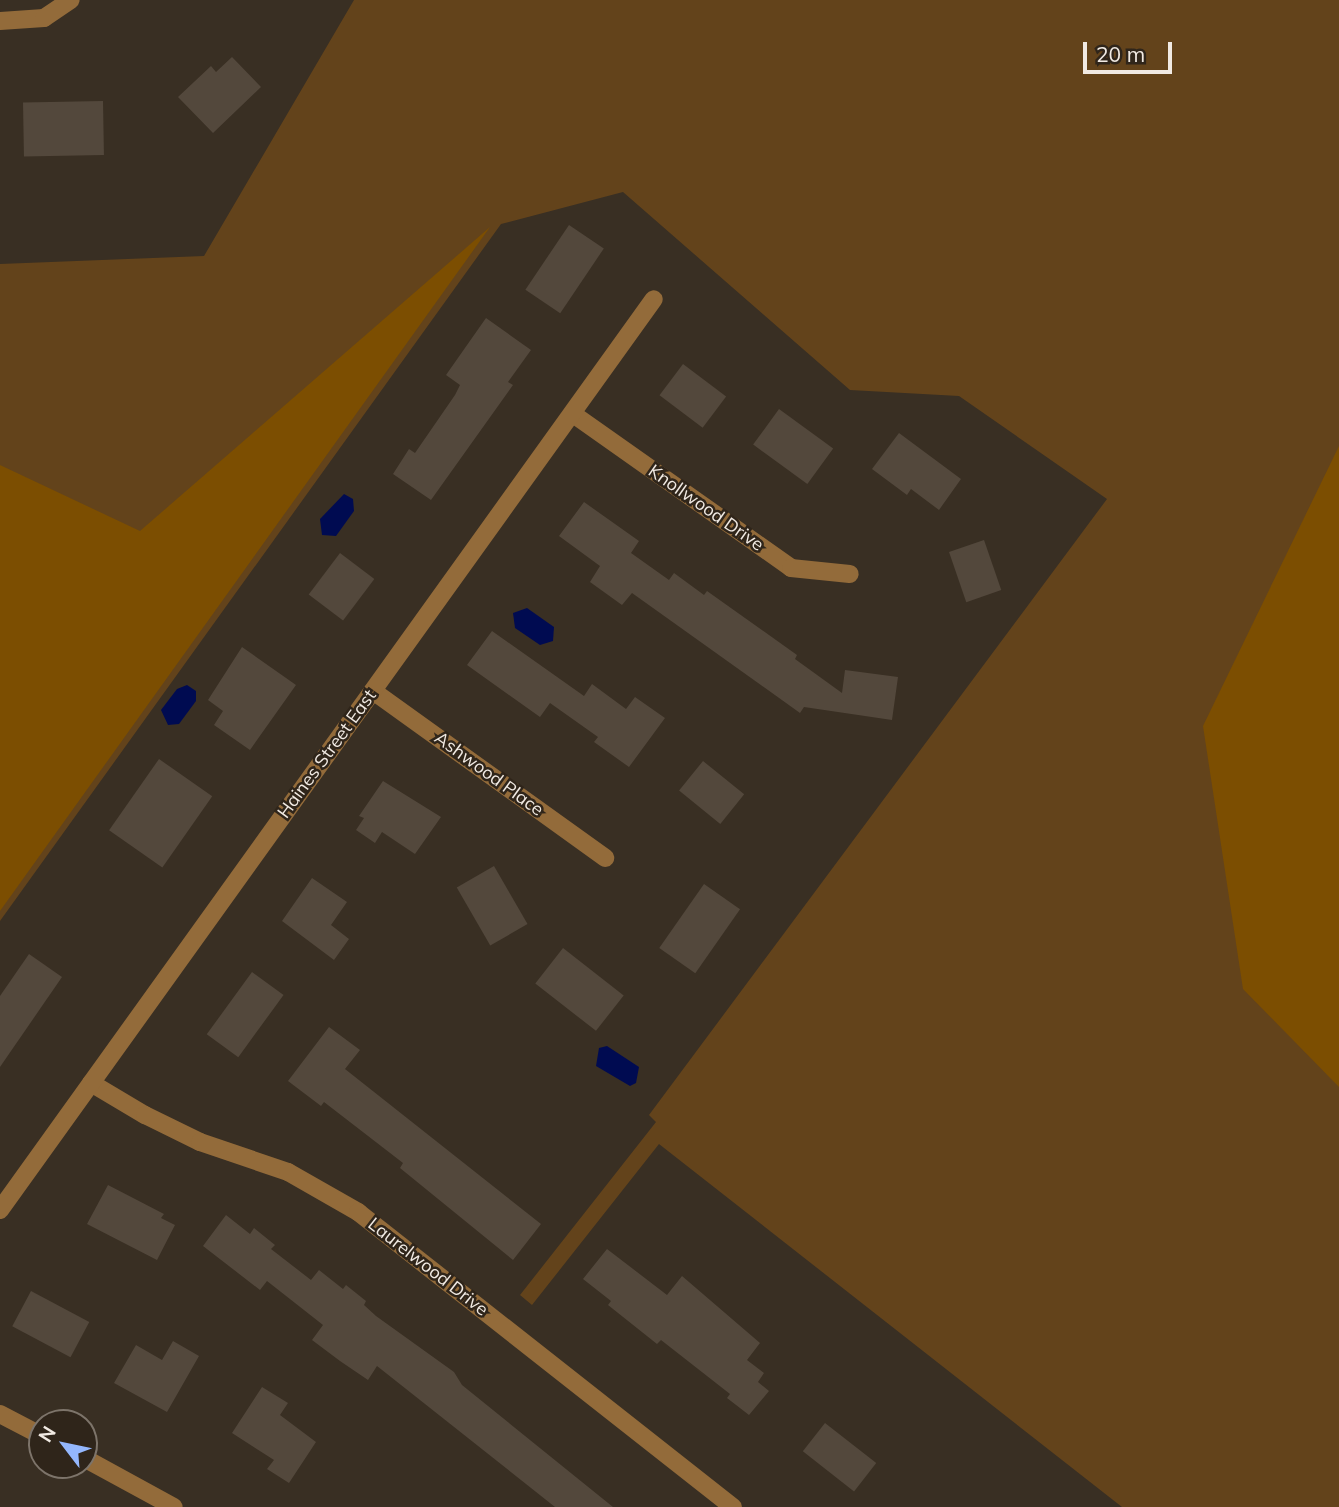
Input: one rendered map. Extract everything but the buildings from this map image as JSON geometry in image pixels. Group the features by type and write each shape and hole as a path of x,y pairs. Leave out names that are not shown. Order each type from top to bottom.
{"street":[{"path":"0,21 44,18 71,0"},
{"name":"Haines Street East","path":"0,1210 654,299"},
{"name":"Knollwood Drive","path":"573,414 791,568 850,573"},
{"name":"Ashwood Place","path":"373,691 605,858"},
{"name":"Laurelwood Drive","path":"91,1083 156,1121 288,1172 358,1212 733,1507"},
{"path":"0,1414 28,1429"},
{"path":"98,1466 174,1507"}],"shaded area":[{"path":"354,0 1339,0 1339,1507 1122,1507 659,1144 532,1305 520,1295 656,1122 649,1115 1107,499 959,396 850,390 623,192 501,224 0,921 0,264 204,256"},
{"path":"490,227 0,911 0,465 140,531"},
{"path":"1339,446 1339,1087 1243,989 1203,726"},
{"path":"344,494 353,499 354,511 336,536 322,535 320,519"},
{"path":"527,608 554,627 553,641 540,645 515,628 513,613"},
{"path":"187,685 196,691 196,701 179,724 168,725 161,710 177,689"},
{"path":"607,1046 639,1067 636,1083 630,1086 596,1066 599,1048"}]}
